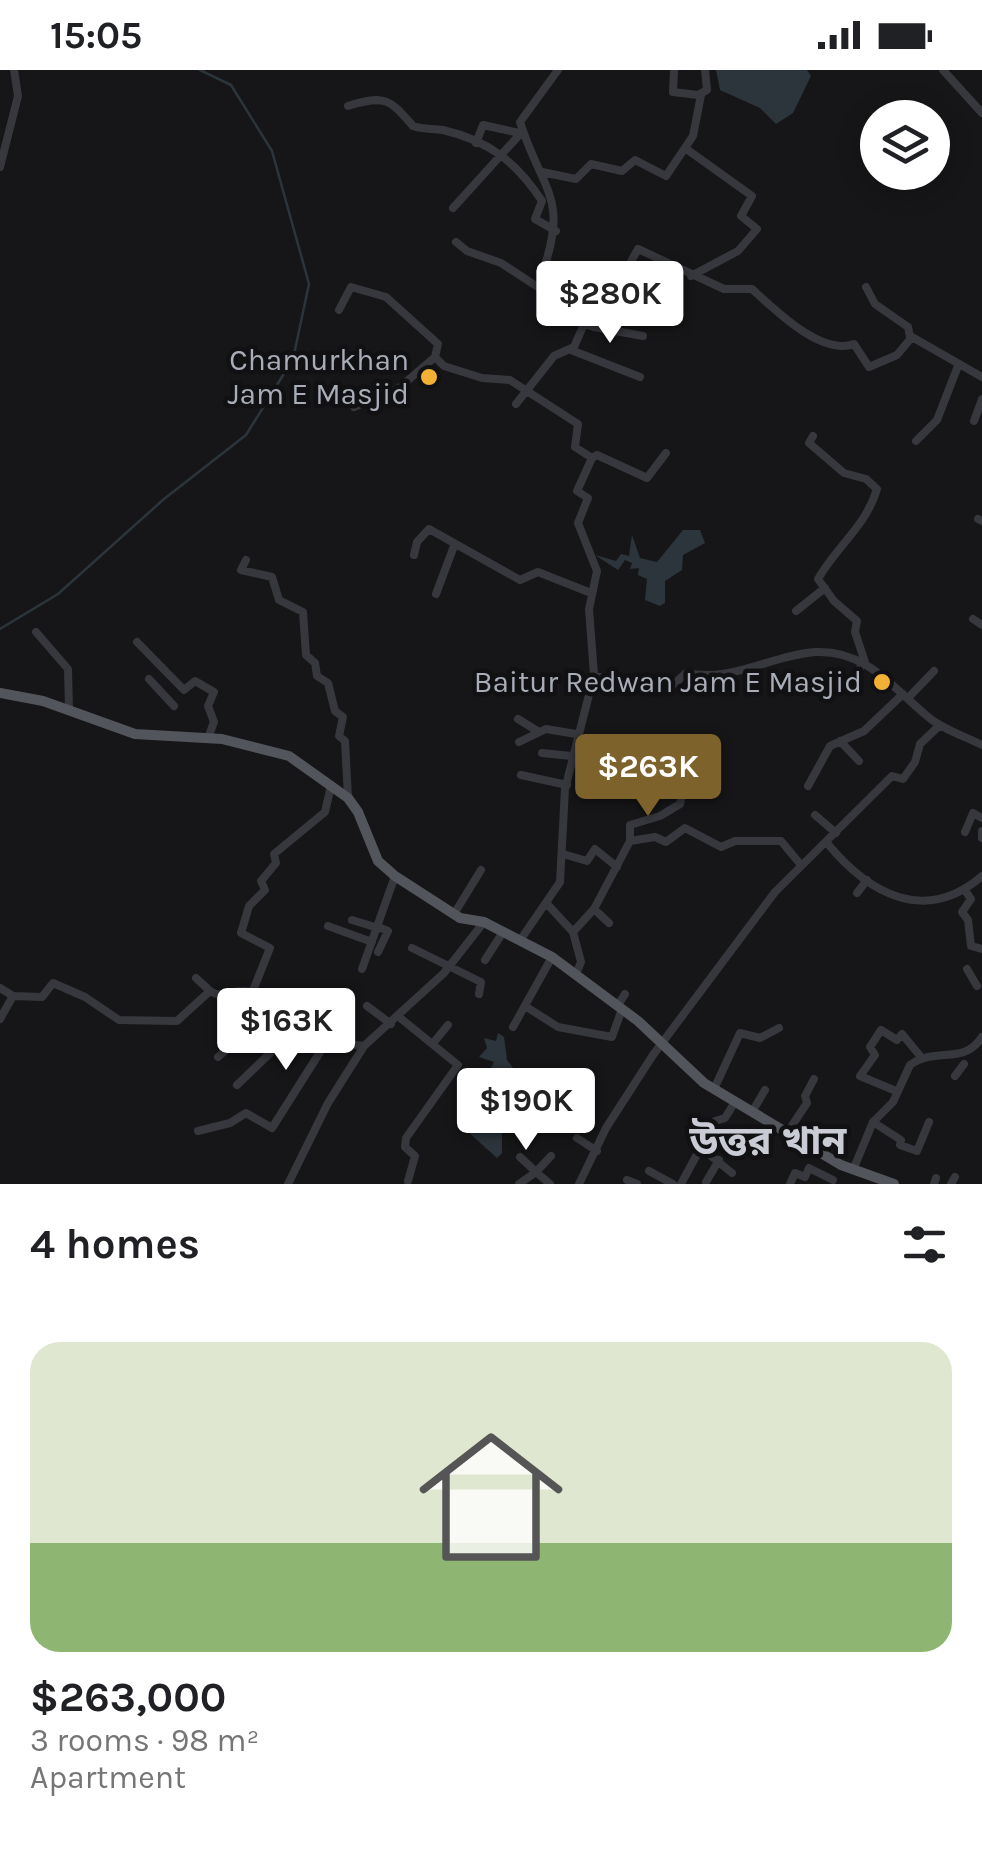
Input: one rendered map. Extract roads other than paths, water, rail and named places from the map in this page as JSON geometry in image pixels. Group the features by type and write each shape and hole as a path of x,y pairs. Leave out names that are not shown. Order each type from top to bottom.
{"main road":[{"path":"0,693 70,710 135,734 208,738 279,752 330,790 348,798 358,812 378,861 395,876 454,914 484,922 552,957 638,1021 714,1089 786,1134 842,1165 879,1182 894,1184"}],"street":[{"path":"0,166 18,96 14,70"},
{"path":"550,294 553,287 542,275 556,231 555,202 522,134 522,116 558,70"},
{"path":"674,70 673,92 701,95"},
{"path":"542,172 576,179 595,163 622,171 636,160 666,176 695,132 701,95 707,90 705,70"},
{"path":"943,70 953,86 982,113"},
{"path":"348,106 383,100 398,106 413,126 448,131 501,153 520,168 542,201 534,219 556,231"},
{"path":"476,142 484,125 522,134"},
{"path":"454,208 522,134"},
{"path":"686,148 752,196 741,216 757,229 738,251 691,276"},
{"path":"456,242 466,251 501,263 550,294 584,324 642,336"},
{"path":"594,326 636,249 672,262 691,276 724,289 752,290 793,328 838,348 854,344 869,367 897,355 910,338"},
{"path":"866,287 875,304 908,328 910,338 982,377"},
{"path":"340,310 350,288 386,297 438,344 434,358 398,388 354,407"},
{"path":"571,350 584,324"},
{"path":"516,404 560,350 571,350 640,377"},
{"path":"434,358 452,370 510,380 526,390 578,424 575,447 592,458"},
{"path":"916,441 937,420 958,366"},
{"path":"974,422 982,399"},
{"path":"813,436 809,444 840,470 866,478 878,489 864,520 819,576 824,588 857,620 855,632 864,661 852,692"},
{"path":"521,939 560,882 566,785 594,675 590,593 596,568 578,522 588,498 577,491 597,455 647,478 666,453"},
{"path":"414,555 426,529 454,546 498,564 520,580 538,572 590,593"},
{"path":"436,594 454,546"},
{"path":"246,560 241,570 272,577 278,600 303,612 306,655 315,663 316,674 328,683 335,711 343,717 339,736 345,741 348,798"},
{"path":"796,611 824,588"},
{"path":"972,619 982,625"},
{"path":"36,632 68,669 70,710"},
{"path":"136,642 186,691 196,681 214,692 208,706 214,722 208,738"},
{"path":"594,675 629,687 669,690 686,673 726,674 819,652 864,661 940,725 982,745"},
{"path":"161,667 146,676 174,706"},
{"path":"808,786 819,761 840,741 864,731 934,671"},
{"path":"518,719 539,732"},
{"path":"581,1184 606,1128 662,1043 800,865 892,776 904,779 920,744 940,725"},
{"path":"519,742 550,729 576,734"},
{"path":"840,741 858,761"},
{"path":"542,753 571,756"},
{"path":"572,932 594,909 618,867 630,841 630,825 660,816 684,800 689,767"},
{"path":"521,774 566,785"},
{"path":"252,992 270,948 241,933 249,906 265,890 261,881 276,862 274,854 325,812 330,790"},
{"path":"965,832 973,813 982,818"},
{"path":"815,815 836,833"},
{"path":"630,841 654,837 666,842 685,828 721,847 735,841 780,840 800,865"},
{"path":"826,844 866,880 918,904 964,889 982,876"},
{"path":"563,854 587,861 595,849 618,867"},
{"path":"454,914 481,870"},
{"path":"362,969 395,876"},
{"path":"857,894 866,880"},
{"path":"964,889 971,899 962,912 968,920 971,946 982,950"},
{"path":"548,904 572,932 581,962 576,974"},
{"path":"594,909 609,923"},
{"path":"382,914 394,918"},
{"path":"352,920 388,932 378,952"},
{"path":"288,1184 328,1103 364,1046 452,964 484,922"},
{"path":"328,926 372,942"},
{"path":"485,960 502,932"},
{"path":"412,948 452,964 482,983 479,994"},
{"path":"734,951 746,959"},
{"path":"513,1027 552,957"},
{"path":"968,968 979,986"},
{"path":"196,978 219,996 252,992 276,1008 300,1040 364,1046"},
{"path":"0,988 13,996 42,997 51,984 59,984 118,1020 176,1020 210,992"},
{"path":"525,1006 558,1027 611,1042 624,994"},
{"path":"0,1019 13,996"},
{"path":"367,1006 434,1042 458,1065 406,1138 406,1147 415,1156 408,1181"},
{"path":"218,1057 276,1008"},
{"path":"638,1021 646,1009"},
{"path":"434,1042 448,1025"},
{"path":"714,1089 740,1033 760,1038 778,1028"},
{"path":"896,1091 860,1076 875,1054 870,1047 881,1030 895,1040 902,1034 908,1038 921,1057"},
{"path":"237,1085 292,1032"},
{"path":"954,1076 982,1037"},
{"path":"198,1131 230,1123 246,1112 272,1128 327,1041"},
{"path":"853,1170 873,1122 888,1110 910,1065 921,1057 941,1052 962,1062"},
{"path":"786,1134 807,1103 805,1096 814,1079"},
{"path":"752,1112 765,1090"},
{"path":"649,1171 677,1184 716,1121 726,1118 735,1102"},
{"path":"873,1122 901,1140 900,1145 917,1151 929,1122"},
{"path":"577,1138 597,1151"},
{"path":"701,1148 732,1173"},
{"path":"519,1184 550,1156"},
{"path":"520,1157 550,1184"},
{"path":"706,1182 719,1160"},
{"path":"790,1184 795,1172 805,1176 809,1168 832,1182 842,1165"},
{"path":"627,1180 637,1184"}],"waterway":[{"path":"0,629 58,594 164,499 246,435 293,359 309,284 272,151 231,85 200,70"}],"place":[{"name":"Chamurkhan Jam E Masjid","path":"429,377"},
{"name":"Baitur Redwan Jam E Masjid","path":"882,682"}],"district":[{"name":"উত্তর খান","path":"768,1140"}]}
